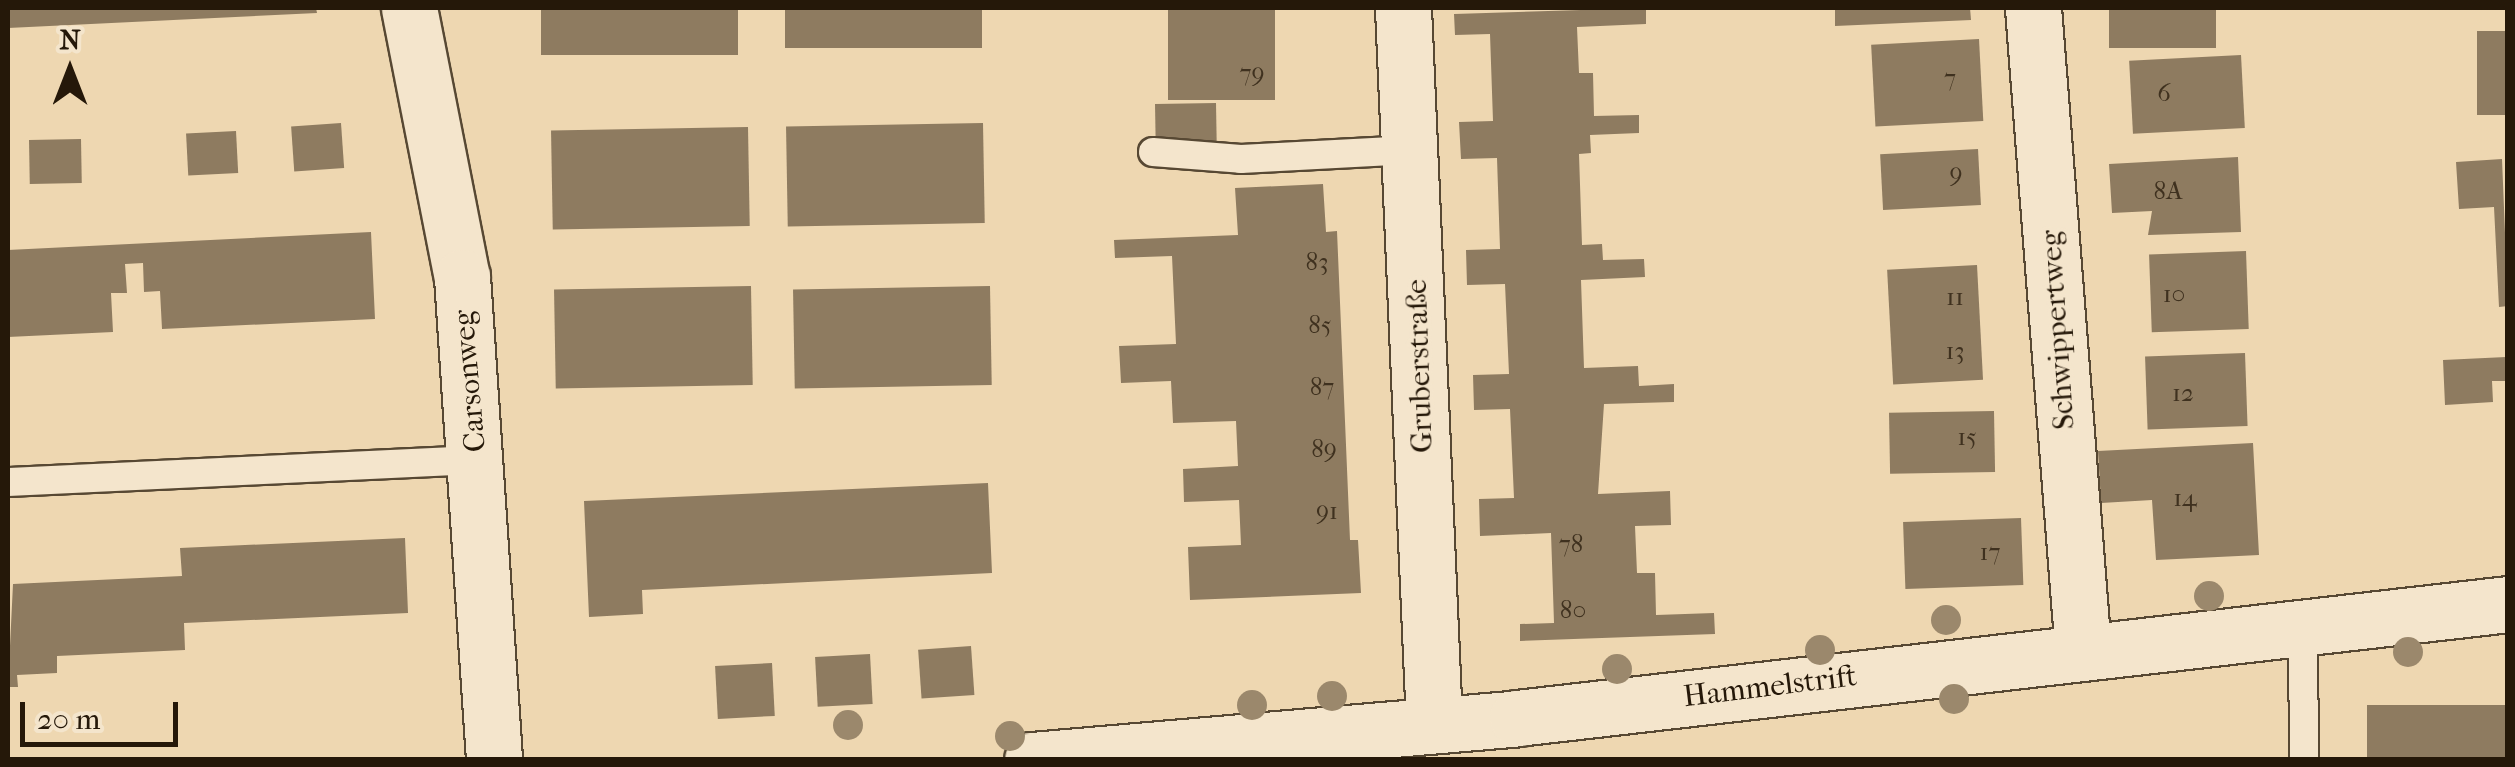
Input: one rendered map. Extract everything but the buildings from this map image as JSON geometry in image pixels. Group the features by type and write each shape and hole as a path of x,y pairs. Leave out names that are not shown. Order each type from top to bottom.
{"street":[{"name":"Carsonweg","path":"409,8 462,277 494,760"},
{"name":"Gruberstraße","path":"1404,8 1434,725"},
{"name":"Schwippertweg","path":"2033,8 2083,652"},
{"name":"Hammelstrift","path":"1032,760 1434,725 1518,739 2083,652 2508,604"}],"lane":[{"path":"1153,152 1240,159 1411,150"},
{"path":"8,482 477,460"},
{"path":"2303,626 2304,760"}]}
